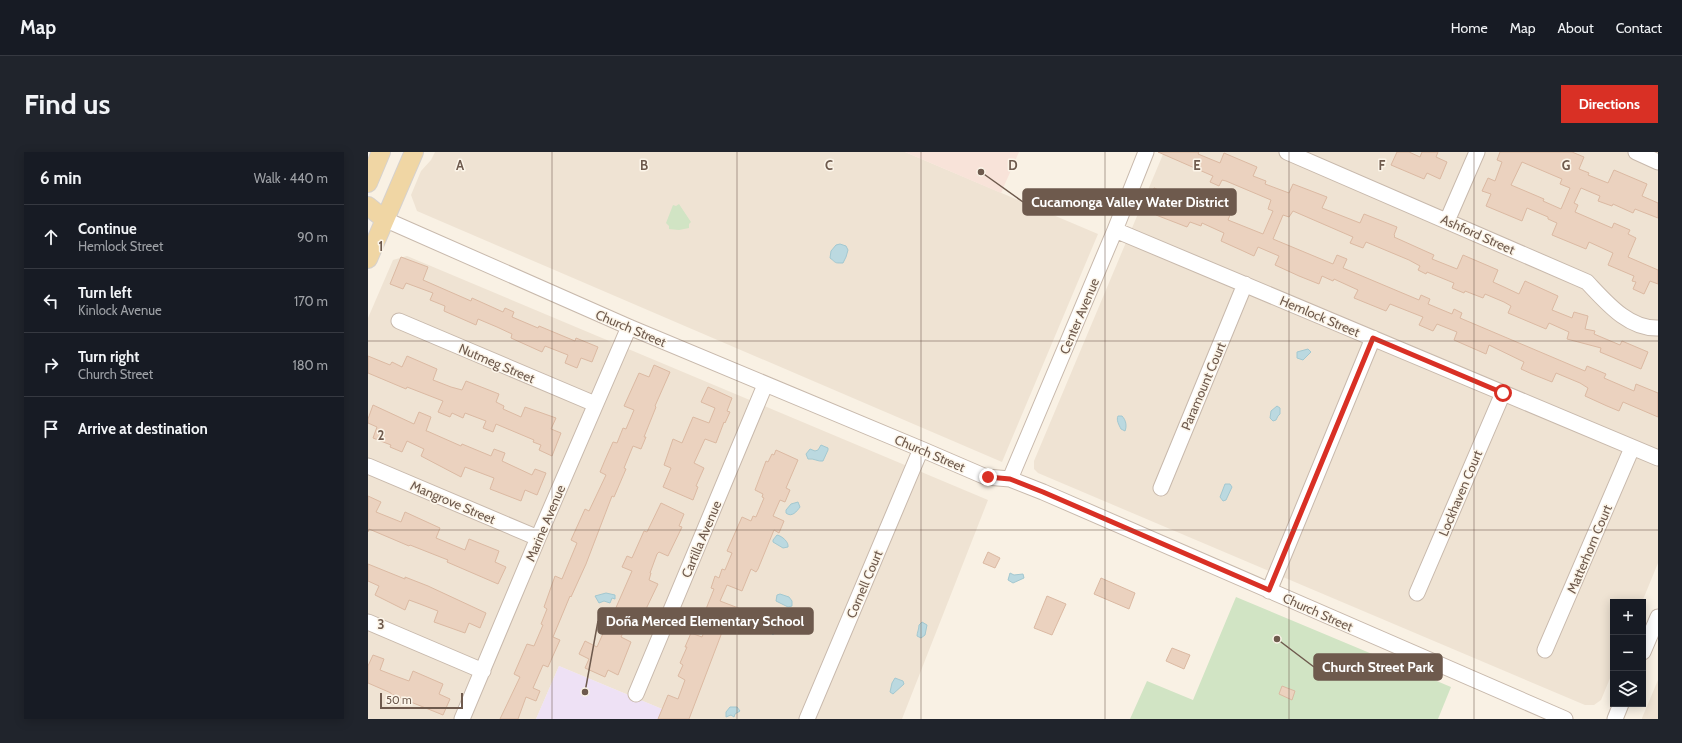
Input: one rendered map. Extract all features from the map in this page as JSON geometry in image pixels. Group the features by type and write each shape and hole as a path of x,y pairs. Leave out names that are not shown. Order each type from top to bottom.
{"main road":[{"path":"368,183 381,152"},
{"path":"368,259 376,219 414,152"},
{"name":"Church Street","path":"368,206 376,219"}],"street":[{"name":"Center Avenue","path":"1010,479 1115,230 1146,152"},
{"name":"Ashford Street","path":"1287,152 1587,282 1615,311 1647,328 1658,328"},
{"path":"1447,221 1476,152"},
{"path":"1636,152 1658,162"},
{"name":"Church Street","path":"376,219 765,385 922,449 986,477 1010,479 1565,719"},
{"name":"Hemlock Street","path":"1115,230 1658,458"},
{"name":"Paramount Court","path":"1160,488 1246,284"},
{"name":"Nutmeg Street","path":"399,321 595,404"},
{"name":"Marine Avenue","path":"462,719 629,327"},
{"path":"1269,590 1373,338"},
{"name":"Cartilla Avenue","path":"636,694 765,385"},
{"name":"Lockhaven Court","path":"1417,593 1503,393"},
{"name":"Matterhorn Court","path":"1545,650 1632,448"},
{"name":"Cornell Court","path":"807,719 922,449"},
{"name":"Mangrove Street","path":"368,466 538,538"},
{"path":"1646,645 1658,617"},
{"path":"368,622 482,671"},
{"path":"1615,719 1620,707"}],"shaded area":[{"path":"435,152 905,152 1098,234 1002,462 417,211 411,195 421,171 431,160"},
{"path":"905,152 1019,152 1001,193"},
{"path":"1164,152 1658,152 1658,563 1643,599 1610,599 1610,678 1601,700 1594,705 1585,705 1038,473 1034,469 1034,461"},
{"path":"407,256 988,500 902,719 686,719 559,666 536,719 368,719 368,318 393,260"},
{"path":"559,666 686,719 536,719"},
{"path":"1658,680 1658,719 1642,719 1642,718"}],"green space":[{"path":"679,204 691,222 689,224 689,228 679,230 669,229 669,226 666,223 673,205 676,206"},
{"path":"1236,597 1451,687 1438,719 1130,719 1147,681 1193,700"}],"water":[{"path":"840,244 846,246 848,250 843,263 835,262 830,258 831,251 836,245"},
{"path":"1308,349 1311,352 1303,360 1297,358 1297,352"},
{"path":"1277,406 1280,408 1280,414 1276,420 1273,421 1270,418 1271,411"},
{"path":"1118,416 1122,416 1124,419 1126,425 1125,431 1119,426"},
{"path":"821,445 828,448 823,461 808,459 806,454 810,449 815,451 818,450"},
{"path":"1225,484 1230,484 1232,487 1226,500 1223,501 1220,497"},
{"path":"798,502 800,507 796,512 790,515 786,513 786,510 791,504"},
{"path":"777,535 785,540 788,547 783,548 773,542"},
{"path":"1010,573 1014,575 1023,574 1024,578 1013,583 1008,580"},
{"path":"606,593 615,595 615,599 612,598 610,603 604,601 599,603 595,596"},
{"path":"780,594 789,597 792,601 792,606 788,607 776,601 777,595"},
{"path":"773,621 778,622 780,631 776,631 773,635 769,631"},
{"path":"922,622 927,625 925,635 921,638 917,636 919,625"},
{"path":"895,678 903,681 904,684 893,694 890,692"},
{"path":"730,707 737,707 740,711 735,714 734,717 731,715 726,717 726,712"}],"building":[{"path":"1158,152 1199,152 1198,154 1220,163 1224,153 1257,167 1253,176 1266,181 1265,184 1289,193 1293,184 1327,197 1322,208 1360,223 1364,214 1397,227 1394,237 1434,255 1432,259 1457,269 1463,255 1498,270 1493,282 1519,294 1525,281 1558,296 1552,310 1572,318 1574,312 1588,316 1585,329 1595,331 1594,334 1620,345 1622,341 1648,352 1641,369 1600,352 1601,348 1567,339 1569,332 1549,323 1546,329 1508,313 1511,306 1504,302 1485,294 1483,298 1452,288 1454,283 1418,270 1420,266 1409,260 1366,242 1363,248 1350,243 1353,237 1293,211 1289,217 1283,215 1273,239 1333,264 1337,255 1347,259 1343,268 1419,300 1421,295 1430,299 1428,304 1452,314 1454,309 1462,313 1460,318 1585,371 1587,366 1606,374 1604,378 1634,391 1636,384 1658,393 1658,417 1623,402 1619,411 1607,406 1585,396 1588,388 1580,383 1556,373 1552,382 1532,374 1521,369 1524,362 1489,345 1486,354 1454,340 1457,332 1437,324 1433,331 1419,325 1423,317 1390,304 1386,311 1354,298 1358,290 1334,279 1333,281 1322,276 1319,284 1299,276 1275,265 1279,256 1258,247 1254,256 1221,241 1224,233 1202,223 1201,226 1190,222 1187,227 1156,215 1159,208 1148,203 1154,188 1219,215 1221,211 1230,215 1228,220 1263,234 1273,211 1268,209 1271,200 1226,181 1222,180 1219,186 1210,182 1213,176"},
{"path":"1397,152 1409,152 1420,157 1422,152 1438,152 1436,157 1447,162 1440,179 1427,173 1424,179 1391,165"},
{"path":"1500,152 1572,152 1584,157 1579,169 1589,173 1588,175 1608,183 1614,170 1647,184 1642,196 1658,203 1658,218 1635,209 1633,213 1613,204 1612,206 1598,201 1600,196 1581,188 1574,203 1578,205 1575,212 1612,228 1614,223 1630,230 1628,234 1636,238 1628,257 1658,270 1658,284 1650,281 1644,294 1633,289 1636,282 1632,281 1634,276 1608,265 1613,253 1589,242 1586,249 1552,235 1557,223 1548,219 1548,217 1527,208 1522,221 1486,206 1491,194 1482,191 1488,178 1495,181 1502,162 1497,160","holes":["1522,162 1562,179 1560,184 1570,188 1561,209 1543,201 1544,199 1511,185"]},
{"path":"401,257 428,267 423,280 471,301 472,298 503,312 505,308 514,312 512,317 538,328 539,326 575,341 576,338 598,347 592,362 581,358 577,368 565,363 568,355 545,346 542,352 511,338 512,334 478,319 476,325 444,311 445,306 430,300 433,293 406,283 403,289 390,284"},
{"path":"368,356 390,365 392,362 402,367 407,356 437,369 433,380 462,390 466,381 499,394 496,402 504,406 503,409 521,417 525,407 556,418 551,429 561,433 552,456 539,450 541,445 533,442 534,440 496,424 493,432 483,428 486,421 465,413 463,418 452,413 450,417 438,412 443,401 407,387 406,389 368,373"},
{"path":"654,365 670,372 655,406 656,407 644,437 646,437 641,449 633,446 624,468 626,469 614,497 612,496 586,564 571,597 570,596 553,637 560,640 548,667 543,665 533,688 540,691 536,701 526,697 518,719 500,719 520,677 514,674 527,644 534,646 543,625 541,624 547,609 544,607 555,576 562,579 577,543 571,540 585,509 589,511 606,475 600,472 605,460 613,442 617,443 623,428 626,429 634,410 624,406 639,373 649,377"},
{"path":"708,387 732,398 727,411 730,412 725,423 724,422 716,443 705,439 694,463 704,468 696,486 698,487 693,500 663,487 671,468 664,465 673,439 682,443 693,417 709,423 715,408 701,402"},
{"path":"373,405 414,424 419,412 431,417 426,431 461,446 462,444 491,456 494,449 505,453 502,461 532,475 535,469 546,473 537,495 525,490 521,501 490,489 494,478 465,467 461,477 421,456 424,449 407,441 402,452 390,447 391,445 373,438 377,427 368,423 368,419"},
{"path":"776,450 798,460 786,488 790,490 785,502 780,500 773,516 784,521 779,533 774,530 758,569 756,572 751,569 742,591 727,585 720,601 741,609 736,621 730,619 726,628 724,627 689,719 658,719 668,695 678,699 685,680 678,676 683,665 680,663 687,647 685,647 691,633 702,637 704,632 706,633 714,612 706,609 714,589 711,588 715,576 719,578 722,569 725,570 732,553 727,551 742,517 751,521 753,516 756,517 764,498 762,497 763,494 755,490 766,461 768,462"},
{"path":"368,496 381,502 376,512 401,522 405,512 440,528 436,538 465,550 469,539 499,551 495,562 506,567 498,584 447,562 448,560 410,545 409,546 369,529 368,532"},
{"path":"661,503 684,514 679,526 682,527 668,556 659,552 657,554 649,580 658,584 645,611 642,610 639,618 637,617 634,622 629,620 621,637 631,642 618,675 608,670 605,677 585,668 589,659 579,654 585,641 597,647 605,629 598,626 603,615 611,619 632,571 622,567 627,556 632,558 644,531 647,532"},
{"path":"988,552 1000,558 995,568 983,563"},
{"path":"368,564 405,579 405,577 428,586 486,613 480,628 469,623 465,633 434,622 438,611 409,600 405,610 375,595 379,586 368,581"},
{"path":"1101,578 1135,593 1129,609 1094,594"},
{"path":"1047,596 1066,604 1052,635 1034,628"},
{"path":"1172,648 1190,655 1184,669 1166,661"},
{"path":"373,655 384,659 380,670 409,681 413,671 443,684 439,694 450,699 443,715 368,683 368,666"},
{"path":"1282,686 1295,691 1292,700 1279,694"}],"place":[{"name":"Cucamonga Valley Water District","path":"981,172"},
{"name":"Church Street Park","path":"1277,639"},
{"name":"Doña Merced Elementary School","path":"585,692"}],"route":[{"path":"988,477 1010,479 1043,492 1269,590 1373,338 1503,393"}]}
